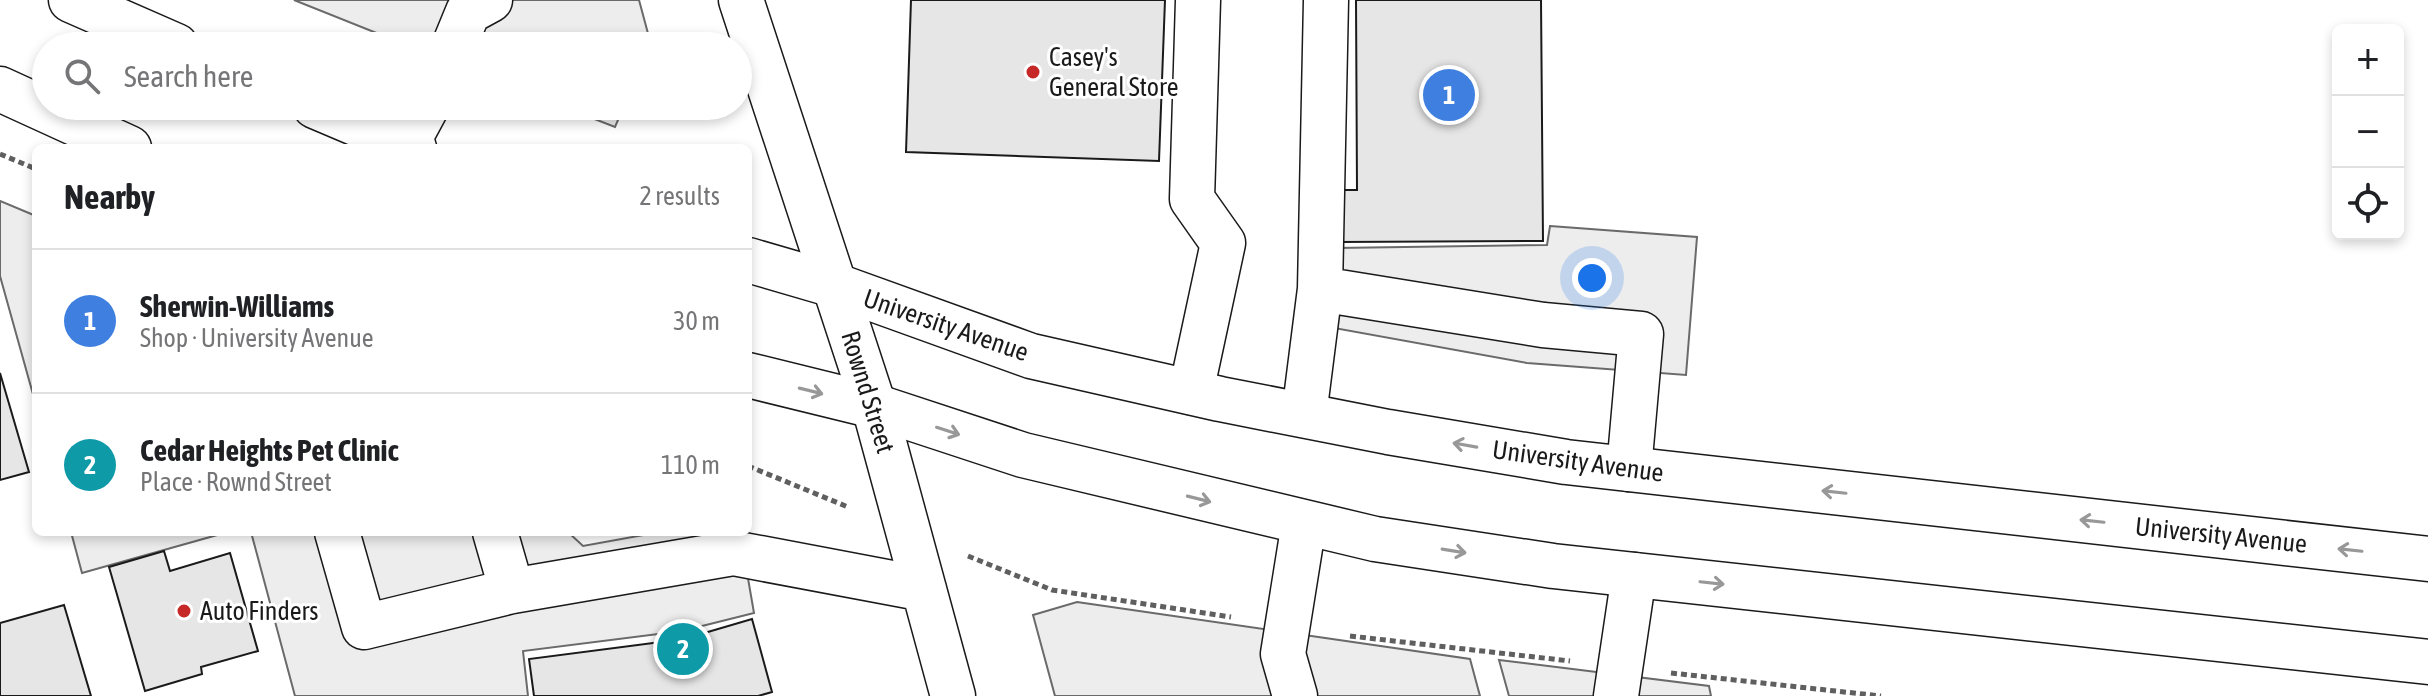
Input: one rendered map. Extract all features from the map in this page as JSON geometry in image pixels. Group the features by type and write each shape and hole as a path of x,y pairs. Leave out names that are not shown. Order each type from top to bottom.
{"main road":[{"path":"71,0 144,32"},
{"path":"460,32 468,12 490,0"},
{"name":"Rownd Street","path":"741,0 751,32"},
{"path":"1191,392 1223,243 1192,199 1198,0"},
{"path":"1304,415 1320,289 1326,0"},
{"name":"Rownd Street","path":"752,34 874,406 953,696"},
{"path":"0,89 32,104"},
{"path":"68,120 120,144"},
{"path":"348,120 405,144"},
{"path":"411,144 421,120"},
{"name":"University Avenue","path":"752,261 834,285 1031,356 1304,415 1551,460 2428,559"},
{"path":"1320,289 1543,325 1641,334 1629,469"},
{"path":"752,376 874,406 1023,455 1390,541 1553,566 2428,662"},
{"path":"1295,696 1283,654 1304,523"},
{"path":"338,536 364,627 512,591 733,553 924,589"},
{"path":"496,536 512,591"},
{"path":"1616,696 1634,575"}],"path":[{"path":"0,154 32,167"},
{"path":"752,468 1052,590 1231,617"},
{"path":"1350,636 1575,661"},
{"path":"1661,671 1881,696"}],"shaded area":[{"path":"294,0 639,0 648,32 374,32"},
{"path":"597,120 618,120 615,127"},
{"path":"0,201 32,214 32,391 0,276"},
{"path":"1550,226 1697,237 1686,375 1527,363 1334,328 1336,248 1547,245"},
{"path":"72,536 214,536 82,573"},
{"path":"252,536 572,536 583,546 638,536 741,536 754,613 682,631 523,651 528,696 295,696"},
{"path":"1077,602 1470,659 1480,696 1055,696 1033,615"},
{"path":"1499,660 1709,686 1711,696 1509,696"}],"building":[{"path":"911,0 1165,0 1159,161 906,152"},
{"path":"1356,0 1541,0 1543,241 1339,242 1339,190 1357,190"},
{"path":"0,373 29,472 0,480"},
{"name":"Auto Finders","path":"164,551 170,571 230,553 258,651 201,667 202,674 145,691 109,567"},
{"path":"64,605 91,696 0,696 0,623"},
{"path":"752,619 772,692 758,696 534,696 529,659 684,639"}],"place":[{"name":"Casey's General Store","path":"1033,72"},
{"name":"Sherwin-Williams","path":"1449,95"},
{"name":"Auto Finders","path":"184,611"},
{"name":"Cedar Heights Pet Clinic","path":"683,649"}]}
